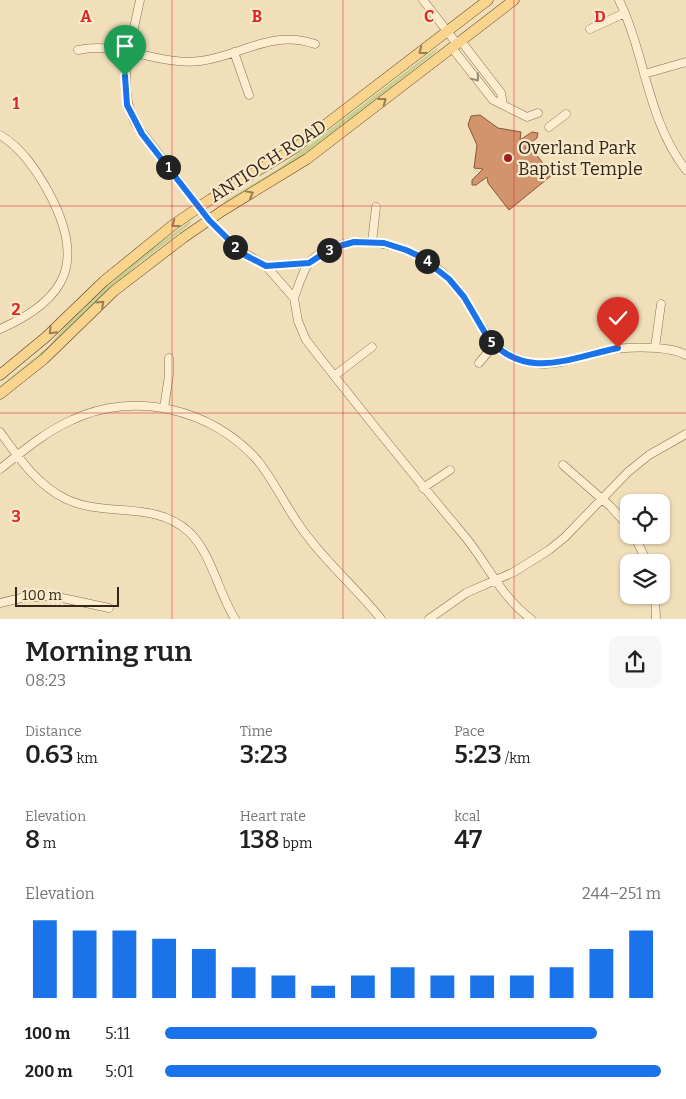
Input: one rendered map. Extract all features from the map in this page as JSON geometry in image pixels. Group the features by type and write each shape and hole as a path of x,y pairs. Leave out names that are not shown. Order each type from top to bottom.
{"main road":[{"name":"ANTIOCH ROAD","path":"0,375 33,349 116,270 198,207 295,148 488,0"},
{"name":"ANTIOCH ROAD","path":"0,394 44,359 114,292 209,220 299,165 514,0"}],"street":[{"path":"140,0 124,85 129,111 142,134 209,220 239,250 266,266 294,298 302,333 423,488 478,552 494,580 516,607 531,619"},
{"path":"423,0 457,44 501,93 503,104"},
{"path":"619,0 631,26 658,122 686,170"},
{"path":"590,29 625,13"},
{"path":"78,50 110,48 183,61 214,58 264,42 286,38 315,44"},
{"path":"457,44 493,100 527,117 538,113"},
{"path":"234,52 249,95"},
{"path":"644,74 686,62"},
{"path":"549,127 566,114"},
{"path":"0,135 21,152 44,185 61,216 68,254 63,275 53,294 40,308 23,319 0,329"},
{"path":"372,242 376,207"},
{"path":"294,298 309,263 321,254 343,244 372,242 406,250 437,268 457,288 494,345 511,356 526,362 546,364 618,348 655,348 672,350 686,355"},
{"path":"266,266 309,263"},
{"path":"655,348 660,304"},
{"path":"479,363 494,345"},
{"path":"334,376 372,347"},
{"path":"164,408 170,375 169,358"},
{"path":"0,469 55,428 92,412 131,406 179,411 209,423 244,448 269,477 308,538 381,619"},
{"path":"0,432 17,456 41,483 73,502 99,508 149,512 168,518 184,528 202,548 235,619"},
{"path":"429,619 466,593 514,572 549,550 566,537 628,472 650,455 686,434"},
{"path":"563,465 602,498 620,517"},
{"path":"423,488 450,470"},
{"path":"0,603 21,598 53,596 109,608"},
{"path":"655,604 656,619"}],"green space":[{"path":"437,48 433,54 306,156 223,205 225,201 278,169"},
{"path":"190,221 188,226 137,265 64,336 0,390 0,386 49,346 71,319 117,275"}],"building":[{"name":"Overland Park Baptist Temple","path":"480,115 498,128 521,132 520,140 532,132 538,133 537,138 525,148 532,149 552,175 509,210 488,183 487,177 476,185 472,185 472,180 483,169 474,168 477,145 468,125 471,116"}],"place":[{"name":"Overland Park Baptist Temple","path":"508,158"}],"route":[{"path":"125,76 124,85 127,105 142,134 209,220 243,254 266,266 309,263 321,254 343,244 361,241 384,243 421,257 437,268 464,297 488,338 494,345 511,356 526,362 546,364 618,348"}]}
